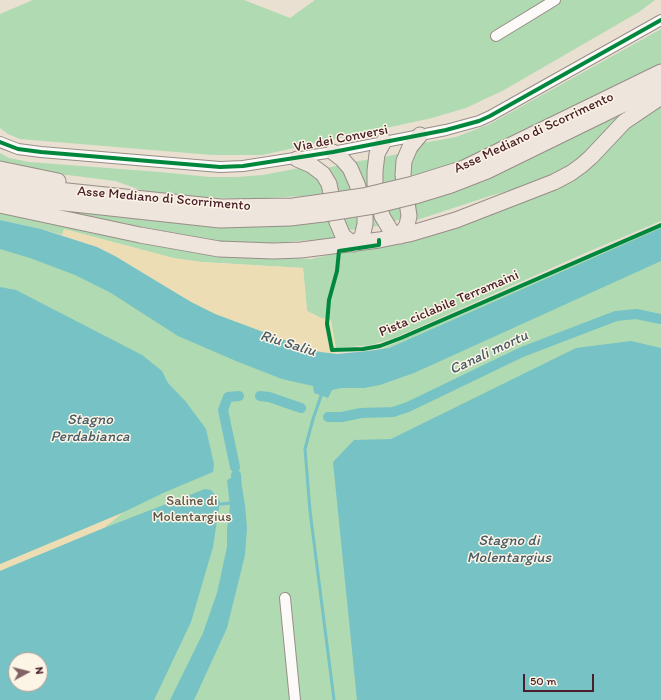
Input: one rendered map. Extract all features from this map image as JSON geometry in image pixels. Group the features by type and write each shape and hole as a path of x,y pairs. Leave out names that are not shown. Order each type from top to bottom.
{"highway":[{"name":"Asse Mediano di Scorrimento","path":"0,184 220,207 293,206 323,208 374,206 464,168 661,72"},
{"name":"Asse Mediano di Scorrimento","path":"414,190 451,185 487,171 661,86"},
{"path":"0,205 140,235 219,249 273,251 301,250 354,244 400,236 456,220 554,182 571,173 591,157 624,122 661,97"},
{"path":"400,236 407,225 410,216 403,175 404,160 410,147 420,135"},
{"path":"384,141 377,154 375,184 382,216 391,231 400,236"},
{"path":"333,152 350,168 357,184 364,211 365,224 362,238 354,244"},
{"path":"297,159 311,165 323,174 329,184 337,222 343,236 354,244"},
{"path":"0,169 63,182 73,191"},
{"name":"Asse Mediano di Scorrimento","path":"0,196 220,220 290,218 323,208"}],"street":[{"path":"496,36 554,0"},
{"name":"Via dei Conversi","path":"0,142 18,149 41,152 220,167 243,166 297,159 465,125 490,116 661,20"},
{"path":"285,598 296,700"}],"green space":[{"path":"33,0 244,0 290,18 315,0 655,0 639,12 504,90 466,108 432,118 262,155 212,155 20,139 8,134 0,128 0,14"},
{"path":"661,29 661,64 469,157 451,165 409,177 410,162 418,147 423,143 456,137 490,124"},
{"path":"661,105 661,221 394,338 371,345 336,348 331,327 331,320 321,318 307,311 303,268 201,262 173,258 64,229 62,235 0,220 0,209 266,257 311,259 342,252 553,187 619,132"},
{"path":"629,110 577,163 534,184 493,195 417,220 414,219 414,203"},
{"path":"0,153 9,158 29,162 210,177 263,175 299,168 322,177 337,238 272,243 228,244 205,242 53,211 53,208 224,226 266,226 324,222 321,195 248,199 198,197 151,192 115,181 44,172 0,163"},
{"path":"402,153 407,217 392,222 390,221 380,183 384,157"},
{"path":"372,159 382,225 372,227 370,225 353,162"},
{"path":"341,165 347,171 361,229 348,230 346,228 326,168"},
{"name":"Saline di Molentargius","path":"0,222 320,352 345,355 369,353 381,349 661,225 661,700 0,700"}],"sand":[{"path":"64,229 173,258 201,262 303,268 307,311 321,318 331,320 337,354 320,352 306,348 215,314 191,302 115,256 97,247 62,235"},
{"path":"124,512 104,528 0,571 0,564"}],"water":[{"name":"Riu Saliu","path":"0,220 41,229 97,247 115,256 191,302 215,314 306,348 320,352 337,354 389,348 661,228 661,261 414,373 380,385 364,388 341,388 332,390 328,398 314,393 313,386 282,379 178,336 111,293 75,275 30,258 0,249"},
{"name":"Stagno Perdabianca","path":"0,287 16,290 142,355 162,371 168,383 186,402 206,429 214,464 213,472 163,493 124,512 0,564"},
{"name":"Stagno di Molentargius","path":"631,341 661,348 661,700 357,700 333,462 354,440 391,439 576,348"},
{"path":"233,477 239,479 242,487 247,528 245,555 227,628 194,700 170,700 203,633 217,593 227,547 227,529 230,506 227,480"},
{"path":"205,489 211,490 220,501 213,547 191,622 154,700 0,700 0,571 104,528"}],"waterway":[{"name":"Canali mortu","path":"328,417 342,417 361,413 393,412 408,407 522,352 616,316 636,314 661,319"},
{"path":"322,393 305,449 310,511 334,700"},
{"name":"Canali mortu","path":"235,467 223,410 228,397 239,396"},
{"name":"Canali mortu","path":"260,396 269,397 301,408"},
{"name":"Canali mortu","path":"236,475 237,491"},
{"path":"220,504 232,503"}],"cycle path":[{"path":"0,142 18,149 41,152 220,167 243,166 333,152 446,130 479,121 661,20"},
{"name":"Pista ciclabile Terramaini","path":"379,240 379,245 339,251 337,271 329,300 327,324 332,350 363,349 380,346 661,225"}]}
